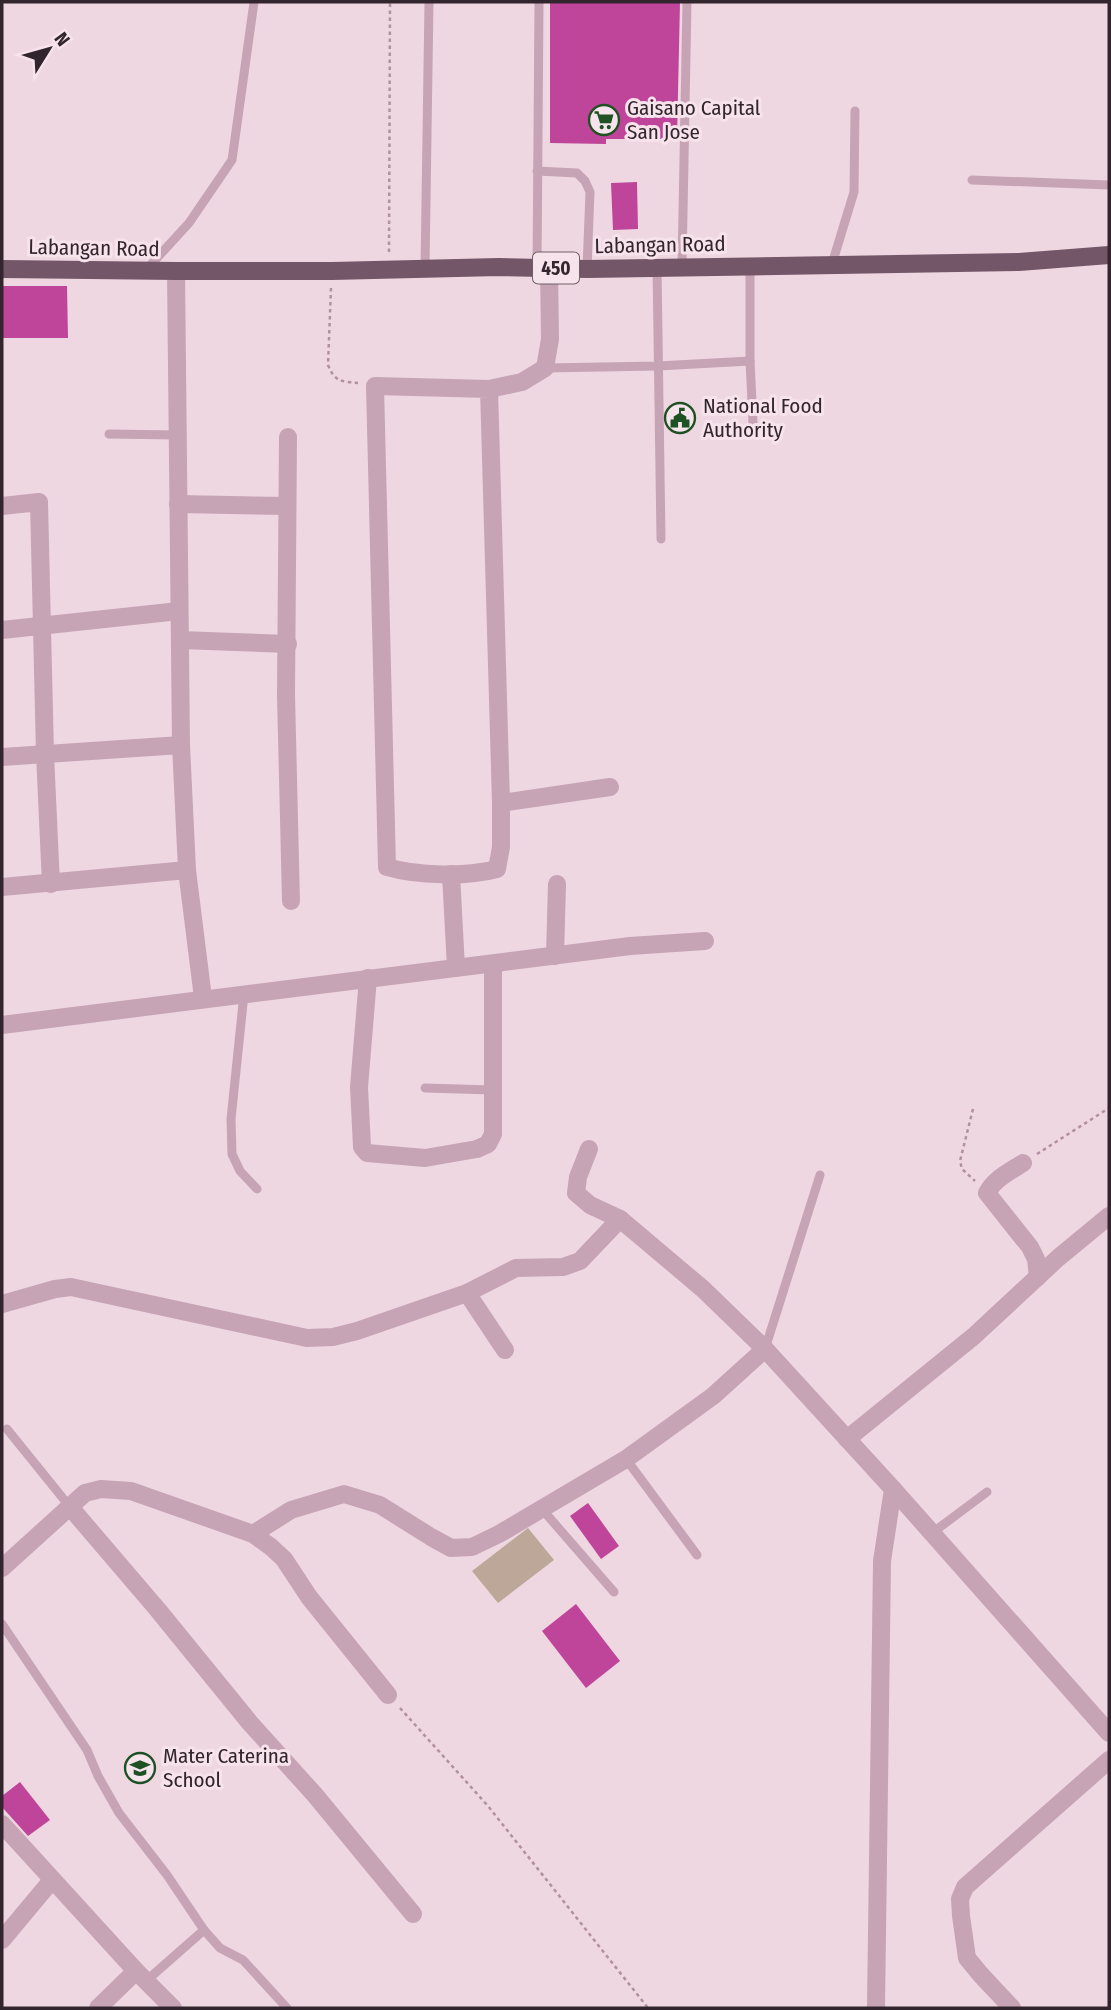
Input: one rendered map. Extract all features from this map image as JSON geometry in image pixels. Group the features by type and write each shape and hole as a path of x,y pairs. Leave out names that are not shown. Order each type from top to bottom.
{"main road":[{"name":"Labangan Road","path":"2,269 332,271 425,268 750,267 1019,262 1109,255"}],"street":[{"path":"489,389 501,847 497,869 480,874 406,873 387,867 375,386 489,389 522,382 545,368 550,339 543,268"},
{"path":"176,271 181,745 187,870 203,998"},
{"path":"288,437 286,695 291,901"},
{"path":"2,506 39,502 51,884"},
{"path":"178,504 287,506"},
{"path":"2,630 179,611"},
{"path":"180,640 288,644"},
{"path":"2,757 181,745"},
{"path":"501,803 610,787"},
{"path":"2,887 187,870"},
{"path":"451,874 456,968"},
{"path":"555,957 557,884"},
{"path":"2,1025 630,946 705,941"},
{"path":"368,978 359,1087 362,1147 367,1153 425,1158 477,1149 488,1143 493,1133 493,964"},
{"path":"589,1149 578,1177 576,1193 590,1205 620,1219 703,1289 765,1349 1109,1732"},
{"path":"1023,1163 997,1180 987,1193 1030,1247 1036,1259 1038,1277"},
{"path":"847,1439 974,1336 1109,1216"},
{"path":"2,1304 71,1287 307,1338 333,1337 467,1293 516,1268 563,1267 580,1261 620,1219"},
{"path":"467,1293 505,1350"},
{"path":"253,1534 291,1510 344,1494 380,1505 450,1548 472,1547 626,1460 713,1396 765,1349"},
{"path":"2,1568 85,1493 102,1489 131,1490 253,1534 271,1547 284,1559 309,1597 388,1695"},
{"path":"876,2008 882,1561 893,1489"},
{"path":"70,1507 413,1914"},
{"path":"1012,2008 967,1958 960,1899 965,1887 1109,1760"},
{"path":"2,1824 171,2008"},
{"path":"2,1940 52,1880"},
{"path":"98,2008 141,1976"}],"lane":[{"path":"145,271 189,223 232,160 254,2"},
{"path":"425,268 429,2"},
{"path":"539,2 537,171 543,268"},
{"path":"682,266 687,2"},
{"path":"832,264 854,192 855,111"},
{"path":"537,171 577,173 585,181 590,192 587,269"},
{"path":"972,180 1109,185"},
{"path":"657,267 661,539"},
{"path":"750,267 753,423"},
{"path":"545,368 750,361"},
{"path":"109,434 177,436"},
{"path":"244,994 231,1119 232,1154 240,1171 257,1189"},
{"path":"425,1088 492,1090"},
{"path":"765,1349 820,1175"},
{"path":"7,1429 70,1507"},
{"path":"626,1460 697,1555"},
{"path":"932,1534 987,1492"},
{"path":"541,1508 614,1592"},
{"path":"2,1624 87,1751 118,1813 167,1875 204,1930 220,1948 243,1960 287,2008"},
{"path":"141,1976 204,1930"}],"path":[{"path":"389,269 390,2"},
{"path":"332,271 328,365 332,376 340,381 375,386"},
{"path":"1023,1163 1109,1108"},
{"path":"973,1109 960,1161 962,1168 987,1193"},
{"path":"388,1695 488,1806 648,2008"}],"shaded area":[{"path":"528,1528 554,1560 498,1603 472,1571"}],"building":[{"path":"550,2 680,2 677,139 606,139 606,144 550,143"},
{"path":"637,182 638,229 613,230 611,183"},
{"path":"2,286 67,286 68,338 2,338"},
{"path":"588,1503 619,1546 601,1559 570,1516"},
{"path":"576,1604 620,1661 586,1688 542,1631"},
{"path":"20,1782 50,1820 28,1836 2,1807 2,1796"}],"place":[{"name":"Gaisano Capital San Jose","path":"604,120"},
{"name":"National Food Authority","path":"680,418"},
{"name":"Mater Caterina School","path":"140,1768"}]}
